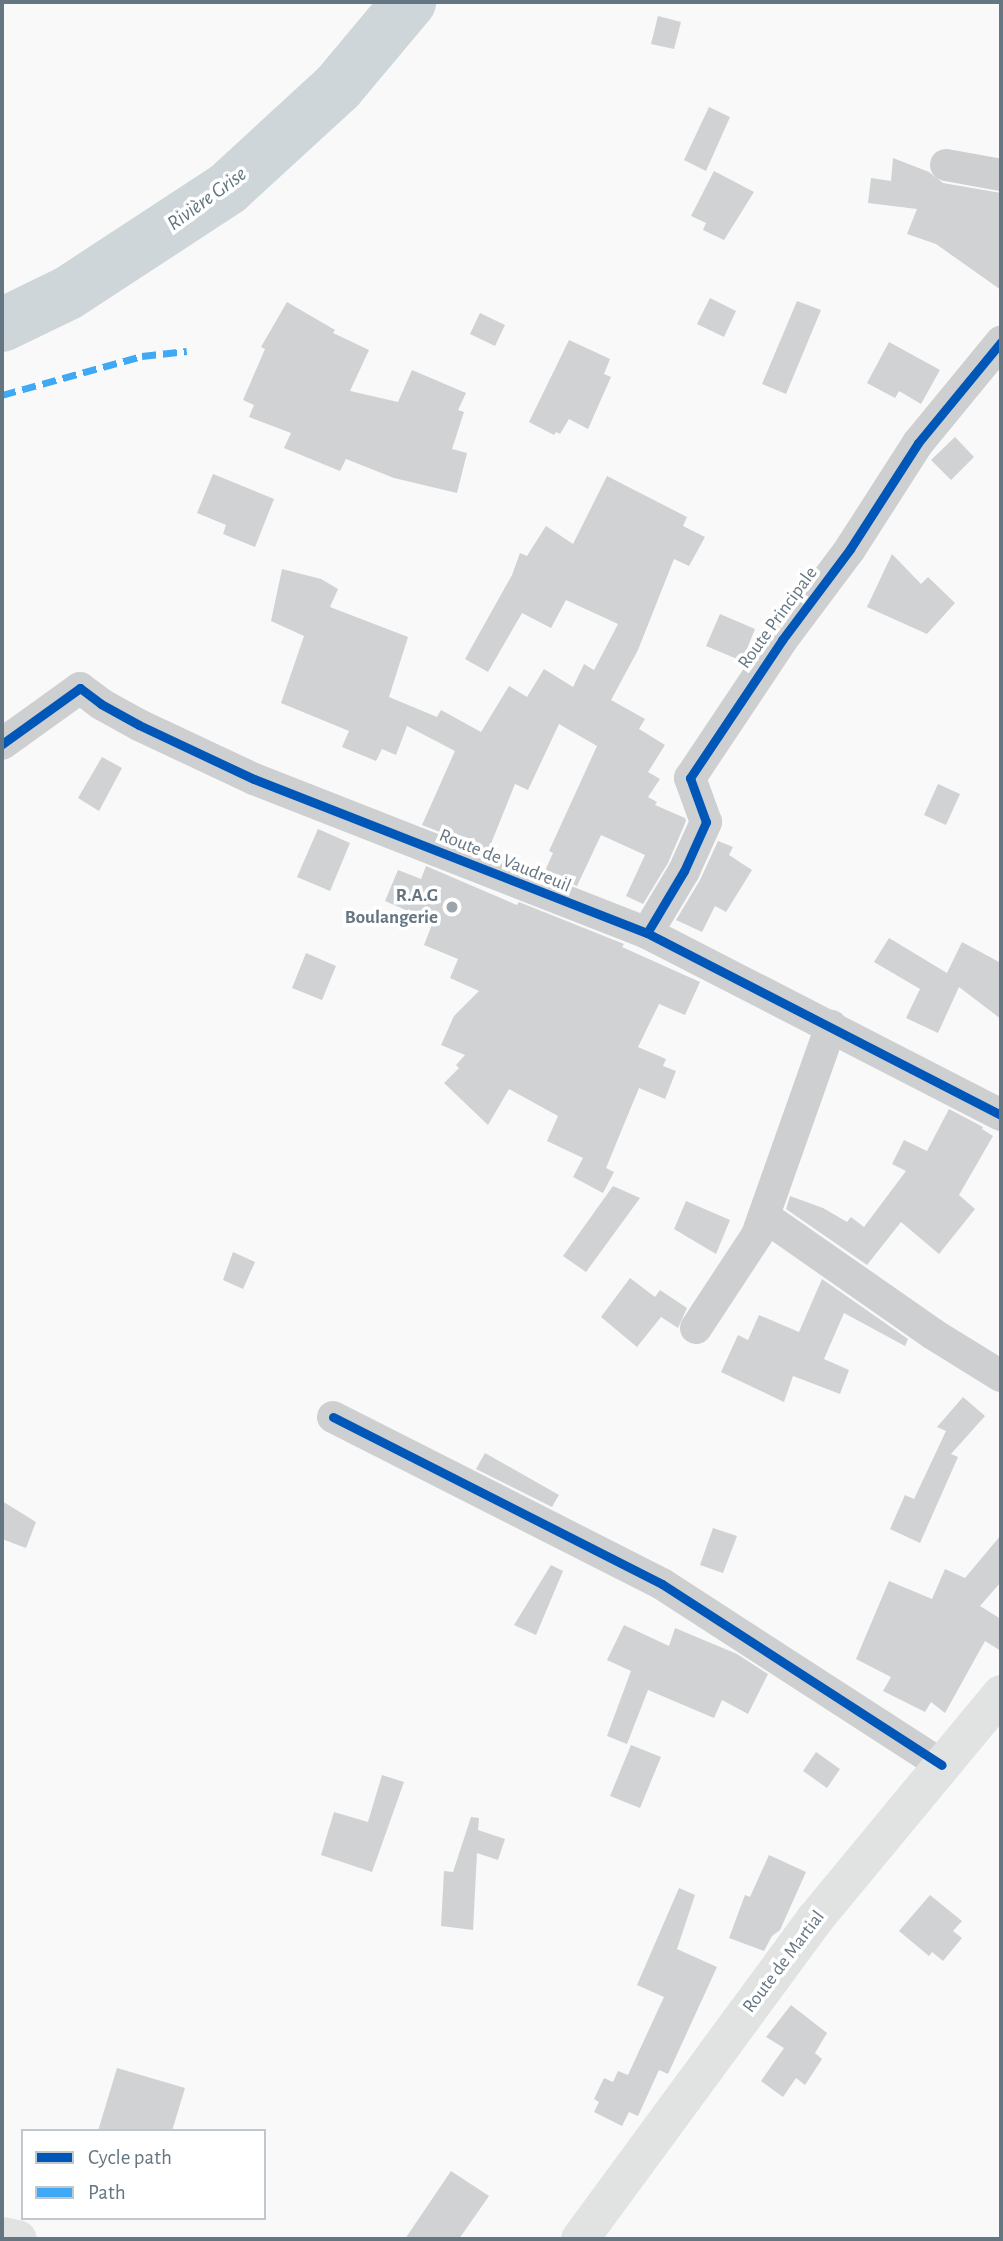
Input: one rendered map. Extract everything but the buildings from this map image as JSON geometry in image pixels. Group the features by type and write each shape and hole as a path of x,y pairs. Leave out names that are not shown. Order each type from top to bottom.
{"street":[{"path":"946,165 1001,175"},
{"name":"Route Principale","path":"647,933 684,871 706,822 690,778 782,640 849,549 918,443 1001,342"},
{"name":"Route de Vaudreuil","path":"2,744 80,688 101,704 139,725 254,779 647,933 1001,1115"},
{"path":"696,1328 757,1235 831,1026"},
{"path":"764,1216 933,1334 1001,1376"},
{"path":"333,1417 662,1584 942,1765"},
{"name":"Route de Martial","path":"580,2239 815,1919 1001,1694"},
{"path":"2,2236 18,2239"}],"waterway":[{"name":"Rivière Grise","path":"2,325 68,293 227,189 338,87 409,2"}],"marked path":[{"path":"2,395 142,356 187,351"}],"cycle path":[{"path":"647,933 684,871 706,822 690,778 782,640 850,549 918,443 1001,342"},
{"path":"2,744 80,688 101,704 139,725 254,779 647,933 1001,1115"},
{"path":"333,1417 662,1584 942,1765"}],"place":[{"name":"R.A.G Boulangerie","path":"452,907"}]}
